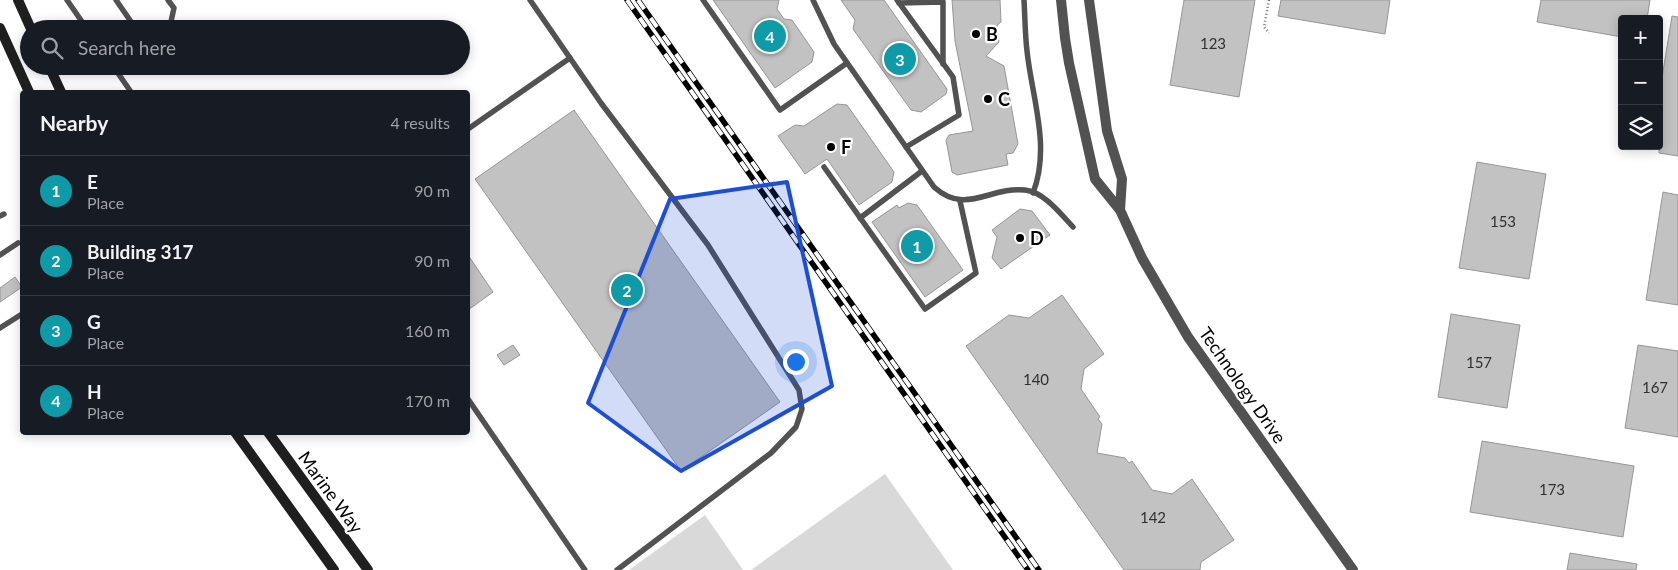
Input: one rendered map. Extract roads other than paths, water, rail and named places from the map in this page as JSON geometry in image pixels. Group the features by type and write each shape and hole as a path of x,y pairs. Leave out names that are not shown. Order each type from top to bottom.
{"main road":[{"path":"18,0 28,20"},
{"path":"0,28 20,72"},
{"path":"21,75 28,90"},
{"path":"53,75 60,90"},
{"path":"237,435 334,570"},
{"name":"Marine Way","path":"270,435 368,570"}],"street":[{"name":"Technology Drive","path":"1061,0 1069,62 1095,179 1120,210 1142,258 1188,337 1353,570"},
{"name":"Technology Drive","path":"1088,0 1107,132 1122,179 1120,210"}],"lane":[{"path":"67,0 81,20"},
{"path":"116,0 130,20"},
{"path":"168,0 174,8 171,20"},
{"path":"530,0 601,103 708,245 799,390 802,409 796,427 771,453 617,570"},
{"path":"703,0 780,110 847,63"},
{"path":"813,0 834,44 922,171 942,195 960,201 1009,191 1025,190 1033,192 1052,205 1073,226"},
{"path":"1024,0 1027,50 1039,124 1042,156 1039,178 1033,192"},
{"path":"898,2 953,77 959,116 906,147"},
{"path":"898,2 942,2 943,64"},
{"path":"470,128 570,58"},
{"path":"119,75 130,90"},
{"path":"824,168 924,309 976,273 960,201"},
{"path":"860,218 922,171"},
{"path":"0,255 18,243"},
{"path":"0,328 20,315"},
{"path":"470,402 585,570"}],"railway":[{"path":"627,0 1028,570"},
{"path":"638,0 1039,570"}],"place":[{"name":"B","path":"976,34"},
{"name":"H","path":"770,36"},
{"name":"G","path":"900,59"},
{"name":"C","path":"988,99"},
{"name":"F","path":"831,147"},
{"name":"D","path":"1020,238"},
{"name":"E","path":"917,246"},
{"name":"Building 317","path":"627,290"}]}
